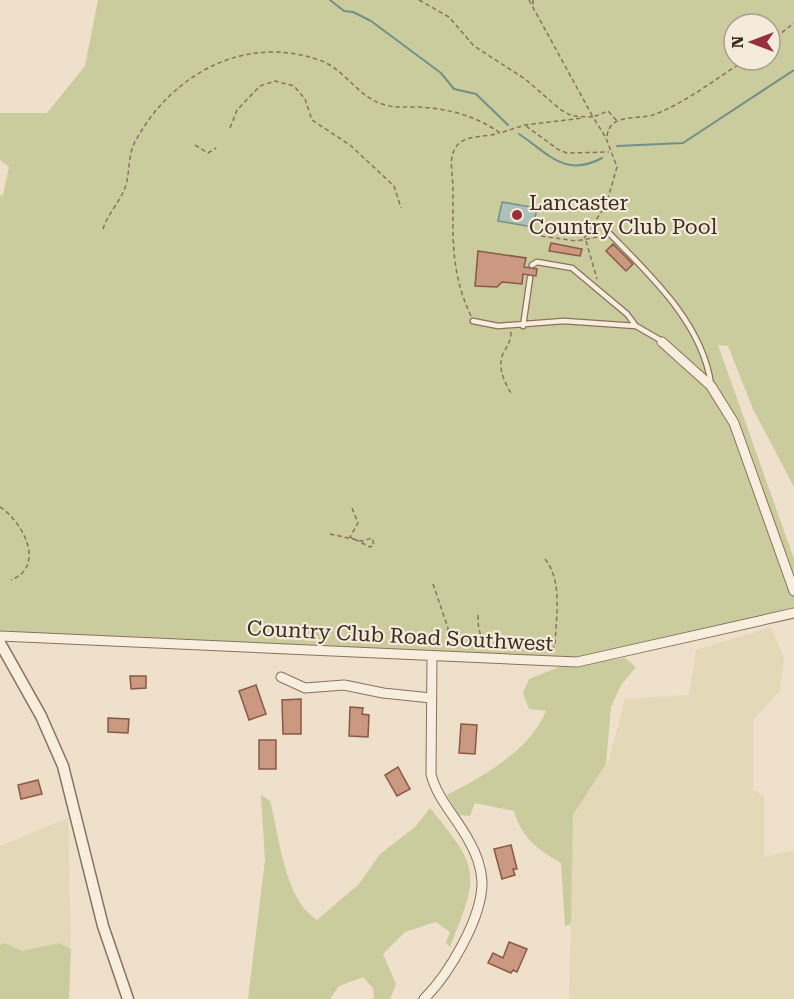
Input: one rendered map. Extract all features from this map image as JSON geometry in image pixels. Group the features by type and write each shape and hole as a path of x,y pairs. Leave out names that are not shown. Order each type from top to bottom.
{"street":[{"path":"662,342 711,386 734,423 794,591"},
{"name":"Country Club Road Southwest","path":"0,643 577,662 794,613"},
{"path":"0,643 41,716 63,766 100,916 128,999"},
{"path":"424,999 443,978 461,945 476,911 482,881 474,850 434,786 429,761 432,656"},
{"path":"281,677 305,688 344,685 382,693 431,698"}],"lane":[{"path":"610,234 646,272 695,333 708,365 711,386"},
{"path":"532,265 537,262 572,268 627,314 636,326 662,342"},
{"path":"523,326 530,278"},
{"path":"473,321 480,324 512,326 564,321 636,326"}],"path":[{"path":"419,0 449,17 474,46 525,79 561,110 572,116 583,118"},
{"path":"529,0 606,138 617,167 601,215 582,241"},
{"path":"533,0 533,8"},
{"path":"782,32 794,23"},
{"path":"103,229 126,185 135,141 166,98 192,76 243,55 275,51 322,61 340,71 366,96 380,104 457,113 500,133"},
{"path":"606,138 610,127 617,121 663,111 726,72"},
{"path":"230,128 237,110 260,86 275,81 294,86 305,99 312,120 350,145 394,186 400,208"},
{"path":"473,321 465,304 454,263 452,160 456,145 462,141 525,126 593,117 608,111 617,121"},
{"path":"525,126 567,153 610,152"},
{"path":"195,145 208,153 216,148"},
{"path":"541,236 586,241 610,234"},
{"path":"586,241 597,278 594,285"},
{"path":"512,326 511,339 502,355 501,368 512,395"},
{"path":"0,507 22,529 28,542 26,565 20,575 11,580"},
{"path":"350,537 358,523 352,508"},
{"path":"330,534 362,541"},
{"path":"544,653 551,651 555,645 556,595 555,574 545,559"},
{"path":"433,584 448,628 447,638"},
{"path":"478,615 478,629 484,641 494,649 505,651"}],"shaded area":[{"name":"Lancaster Country Club Pool","path":"502,202 537,208 533,227 498,221"},
{"path":"771,627 784,658 780,691 753,720 753,789 764,796 764,857 794,850 794,999 569,999 573,815 609,760 625,699 689,695 696,650"},
{"path":"68,818 71,949 59,943 22,951 5,943 0,945 0,846"}],"green space":[{"path":"98,0 794,0 794,487 753,409 728,346 718,345 794,559 794,613 577,662 0,636 0,196 3,195 9,167 0,160 0,113 47,113 85,66"},
{"path":"625,658 636,667 621,685 611,707 606,764 573,815 571,924 565,926 561,863 532,842 521,828 514,811 475,803 470,816 459,815 447,795 504,760 529,738 539,725 546,711 529,709 523,693 529,679 559,667"},
{"path":"261,795 270,801 290,883 297,898 317,920 359,884 380,854 415,827 430,808 459,846 470,873 470,887 466,903 450,947 446,943 450,932 436,922 405,932 383,954 396,984 390,999 374,999 373,988 363,977 339,986 330,999 248,999 265,860"},
{"path":"5,943 22,951 59,943 71,949 69,999 0,999 0,945"}],"building":[{"path":"551,243 582,249 580,256 549,251"},
{"path":"613,244 633,264 626,271 606,251"},
{"path":"478,251 526,258 524,267 537,269 536,276 523,274 522,284 502,282 497,287 475,286"},
{"path":"130,676 146,676 146,688 131,689"},
{"path":"256,685 266,714 249,720 239,691"},
{"path":"301,699 301,734 283,734 282,700"},
{"path":"350,707 363,708 362,714 369,715 368,737 349,736"},
{"path":"108,718 129,719 128,733 108,732"},
{"path":"461,724 477,725 475,754 459,753"},
{"path":"259,740 276,740 276,769 259,769"},
{"path":"398,767 410,789 397,796 385,775"},
{"path":"38,780 42,794 21,799 18,785"},
{"path":"511,845 517,869 513,869 515,875 502,879 494,849"},
{"path":"509,942 527,949 517,972 513,970 511,973 488,963 493,953 503,958"}],"waterway":[{"path":"330,0 344,11 353,12 371,21 441,73 454,89 476,94 508,125"},
{"path":"617,146 683,143 794,70"},
{"path":"519,134 549,156 567,164 578,166 602,158"}],"place":[{"name":"Lancaster Country Club Pool","path":"517,215"}]}
